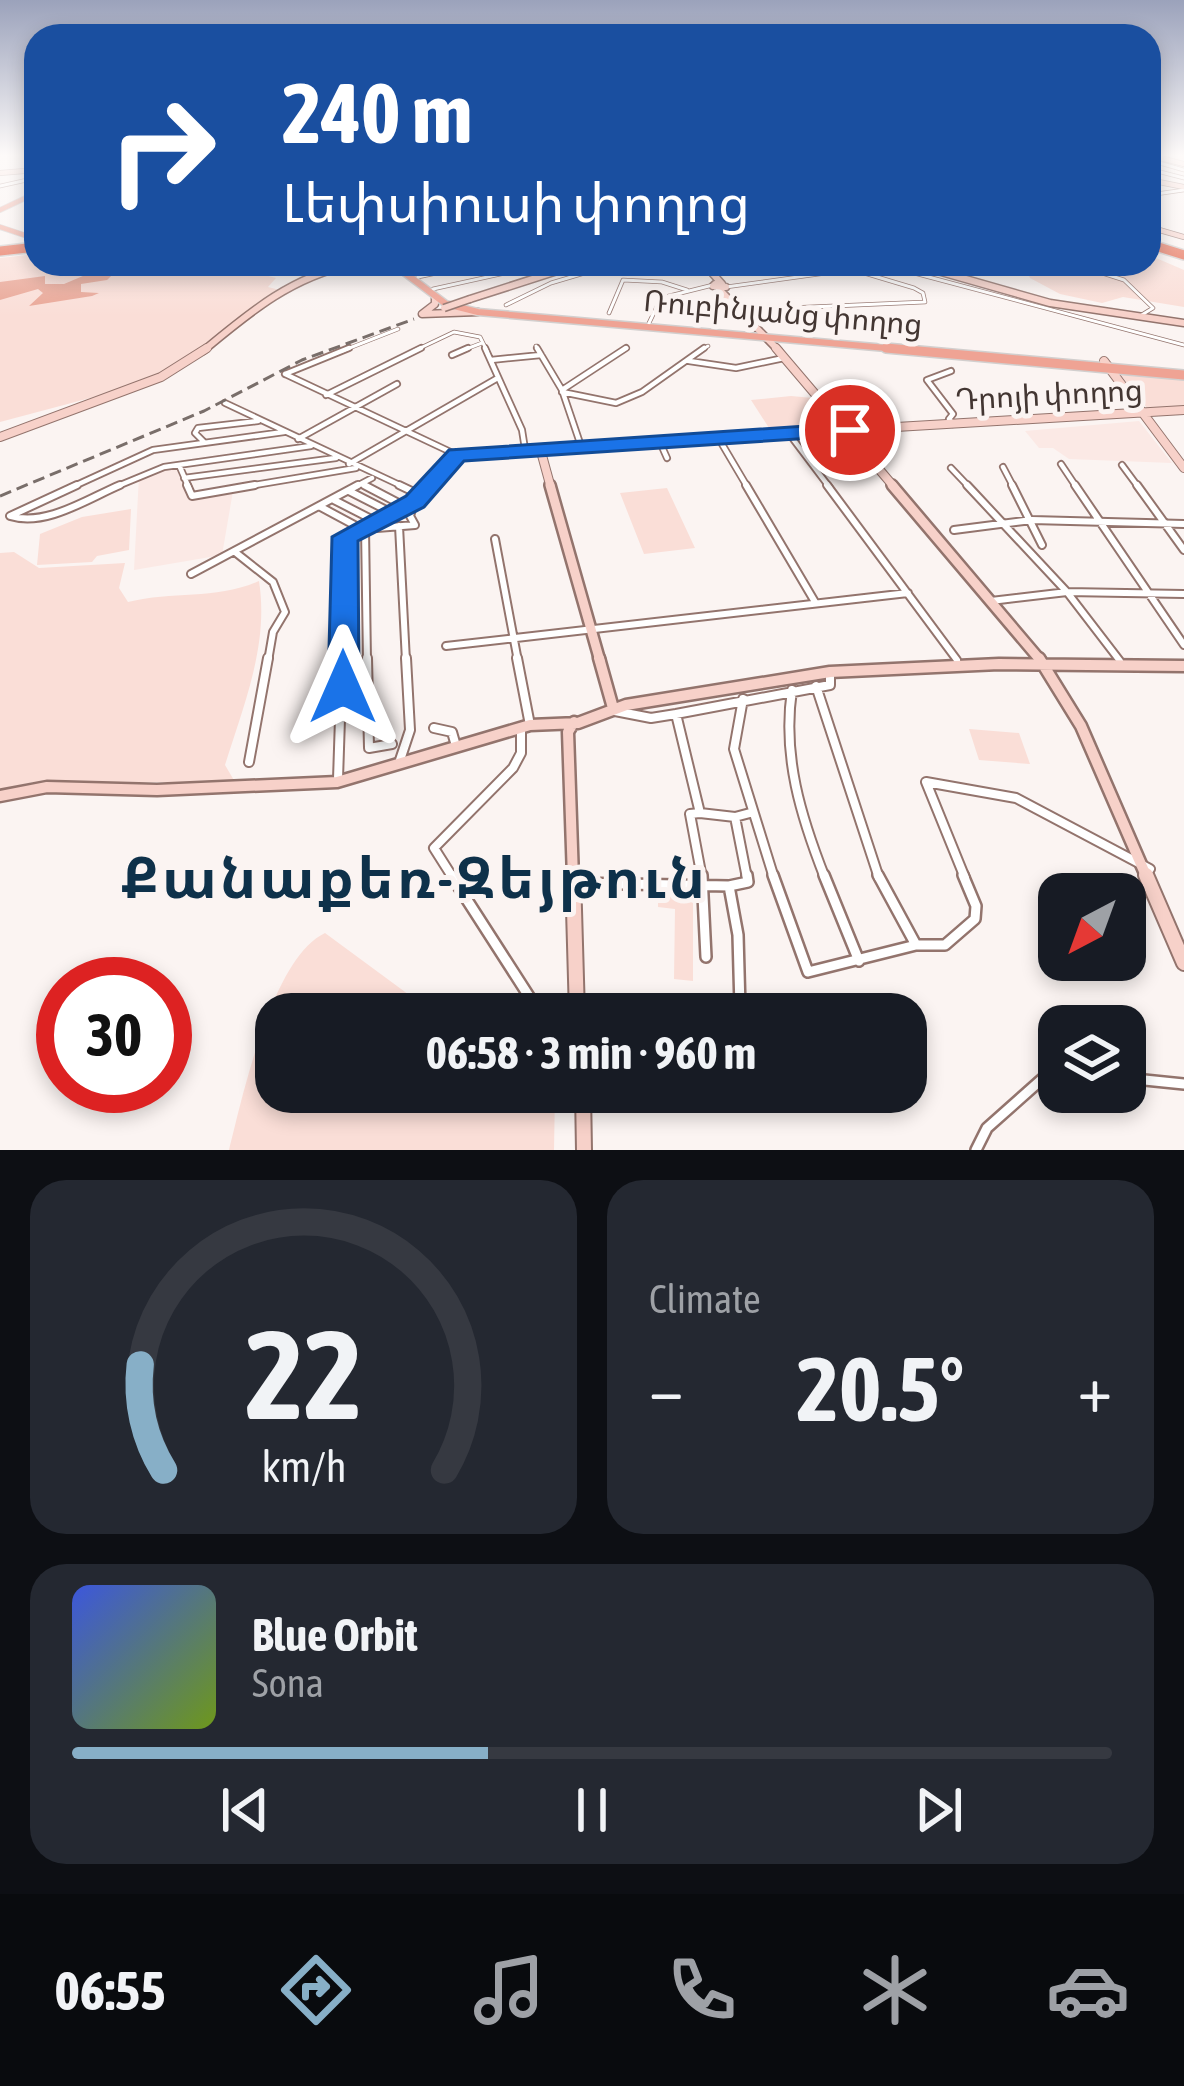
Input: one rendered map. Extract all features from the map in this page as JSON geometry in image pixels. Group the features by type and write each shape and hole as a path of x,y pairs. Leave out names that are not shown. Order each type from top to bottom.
{"main road":[{"name":"Ռուբինյանց փողոց","path":"415,276 434,293 478,311 1184,373"},
{"name":"Ռուբինյանց փողոց","path":"418,277 434,293"},
{"name":"Ռուբինյանց փողոց","path":"455,304 765,334"}],"street":[{"path":"0,436 161,376 195,358 270,296 310,276"},
{"path":"418,277 423,276"},
{"path":"426,315 435,304 434,293 500,276"},
{"path":"426,315 540,276"},
{"path":"506,305 572,276"},
{"path":"712,276 1048,663 1184,948"},
{"path":"649,323 658,300 687,290 800,276"},
{"path":"744,310 925,302 923,293 914,288 870,276"},
{"path":"928,276 1047,306 1184,323"},
{"path":"951,276 1184,345"},
{"path":"1108,276 1128,283 1153,308 1137,318"},
{"path":"609,313 623,280 662,282 687,290"},
{"path":"495,290 520,298"},
{"path":"426,315 478,311"},
{"path":"1110,324 1118,315"},
{"path":"338,782 343,741 345,540 414,501 457,455 283,376 398,328"},
{"path":"326,395 454,332 472,333 482,343 523,430 525,449"},
{"path":"765,334 848,430"},
{"path":"452,355 482,343"},
{"path":"536,346 562,390 581,446"},
{"path":"562,390 616,403 708,346"},
{"path":"562,390 627,348"},
{"path":"490,361 541,355"},
{"path":"689,361 736,368 784,358"},
{"path":"1105,363 1184,468"},
{"path":"951,371 927,380 953,414 949,419 953,424"},
{"path":"178,463 192,496 352,466 404,430 497,378"},
{"path":"298,439 397,384"},
{"path":"225,403 375,476 414,501"},
{"name":"Դրոյի փողոց","path":"457,455 1184,410"},
{"path":"206,442 197,437 198,428 260,421"},
{"name":"Դրոյի փողոց","path":"659,441 848,430"},
{"path":"284,432 153,450 10,516 27,521 44,517 148,471 178,463 311,446"},
{"path":"790,435 957,660"},
{"path":"719,439 815,602"},
{"path":"659,441 667,458"},
{"path":"540,449 612,708"},
{"path":"184,478 336,458"},
{"path":"1061,464 1184,645"},
{"path":"1122,464 1184,550"},
{"path":"1003,467 1042,545"},
{"path":"951,468 1067,592 1120,662"},
{"path":"191,574 375,476"},
{"path":"362,484 414,501"},
{"path":"349,490 394,514"},
{"path":"333,499 368,527"},
{"path":"319,506 368,527 399,526 415,525 410,517 414,501"},
{"path":"954,530 1032,520 1184,524"},
{"path":"395,766 406,752 410,730 399,526"},
{"path":"368,527 369,748 392,744"},
{"path":"496,539 525,726 521,752 513,768 434,848 527,993"},
{"path":"235,552 273,582 285,613 273,632 249,762"},
{"path":"994,600 1067,592 1184,594"},
{"path":"446,646 908,593"},
{"path":"0,796 47,787 199,789 338,782 525,726 575,723 612,708 701,686 830,670 957,660 1184,664"},
{"path":"830,670 1184,664"},
{"path":"612,708 639,717 676,714 832,684 830,670"},
{"path":"816,686 899,921 916,945"},
{"path":"792,690 786,744 801,802 859,961"},
{"path":"743,698 734,749 808,972 916,945 945,945 976,913 926,782 1016,798 1147,869 1184,963"},
{"path":"676,714 700,814"},
{"path":"575,723 578,993"},
{"path":"434,728 452,732 456,746"},
{"path":"706,957 704,887 690,814 735,817 752,812"},
{"path":"574,883 704,887 748,882 735,817"},
{"path":"729,886 736,918 739,993"},
{"path":"1146,1080 1184,1084"},
{"path":"976,1150 987,1128 1038,1083"},
{"path":"581,1113 582,1150"}],"shaded area":[{"path":"24,255 24,276 268,276 276,278 268,287 280,290 170,370 124,389 0,422 0,258"},
{"path":"1161,260 1184,270 1184,307 1123,297 1102,303 1060,294 1030,278 1161,276"},
{"path":"45,276 45,284 64,284 83,276 111,276 81,284 81,292 99,293 92,296 29,306 43,293 38,289 0,300 0,282"},
{"path":"1115,368 1184,377 1184,406 1147,408"},
{"path":"813,398 834,424 769,428 751,400"},
{"path":"1139,421 1172,463 1069,459 1053,448 1039,448 1025,431"},
{"path":"175,466 189,498 233,491 222,555 134,570 139,476"},
{"path":"667,488 695,548 644,554 620,493"},
{"path":"131,509 129,550 97,556 92,562 37,565 40,534 82,517"},
{"path":"14,552 39,568 125,563 119,588 128,602 227,591 259,581 258,651 225,765 235,782 34,782 0,789 0,553"},
{"path":"969,729 1019,733 1030,764 979,760"},
{"path":"658,892 693,895 693,981 674,979 675,909 658,907"},
{"path":"325,933 406,993 278,993 306,947"},
{"path":"255,1054 255,1113 555,1113 554,1150 229,1150"}],"railway":[{"path":"0,496 204,411 302,360 414,319"}],"district":[{"name":"Քանաքեռ-Զեյթուն","path":"415,878"}],"route":[{"path":"343,687 345,537 415,502 457,455 850,430"}]}
